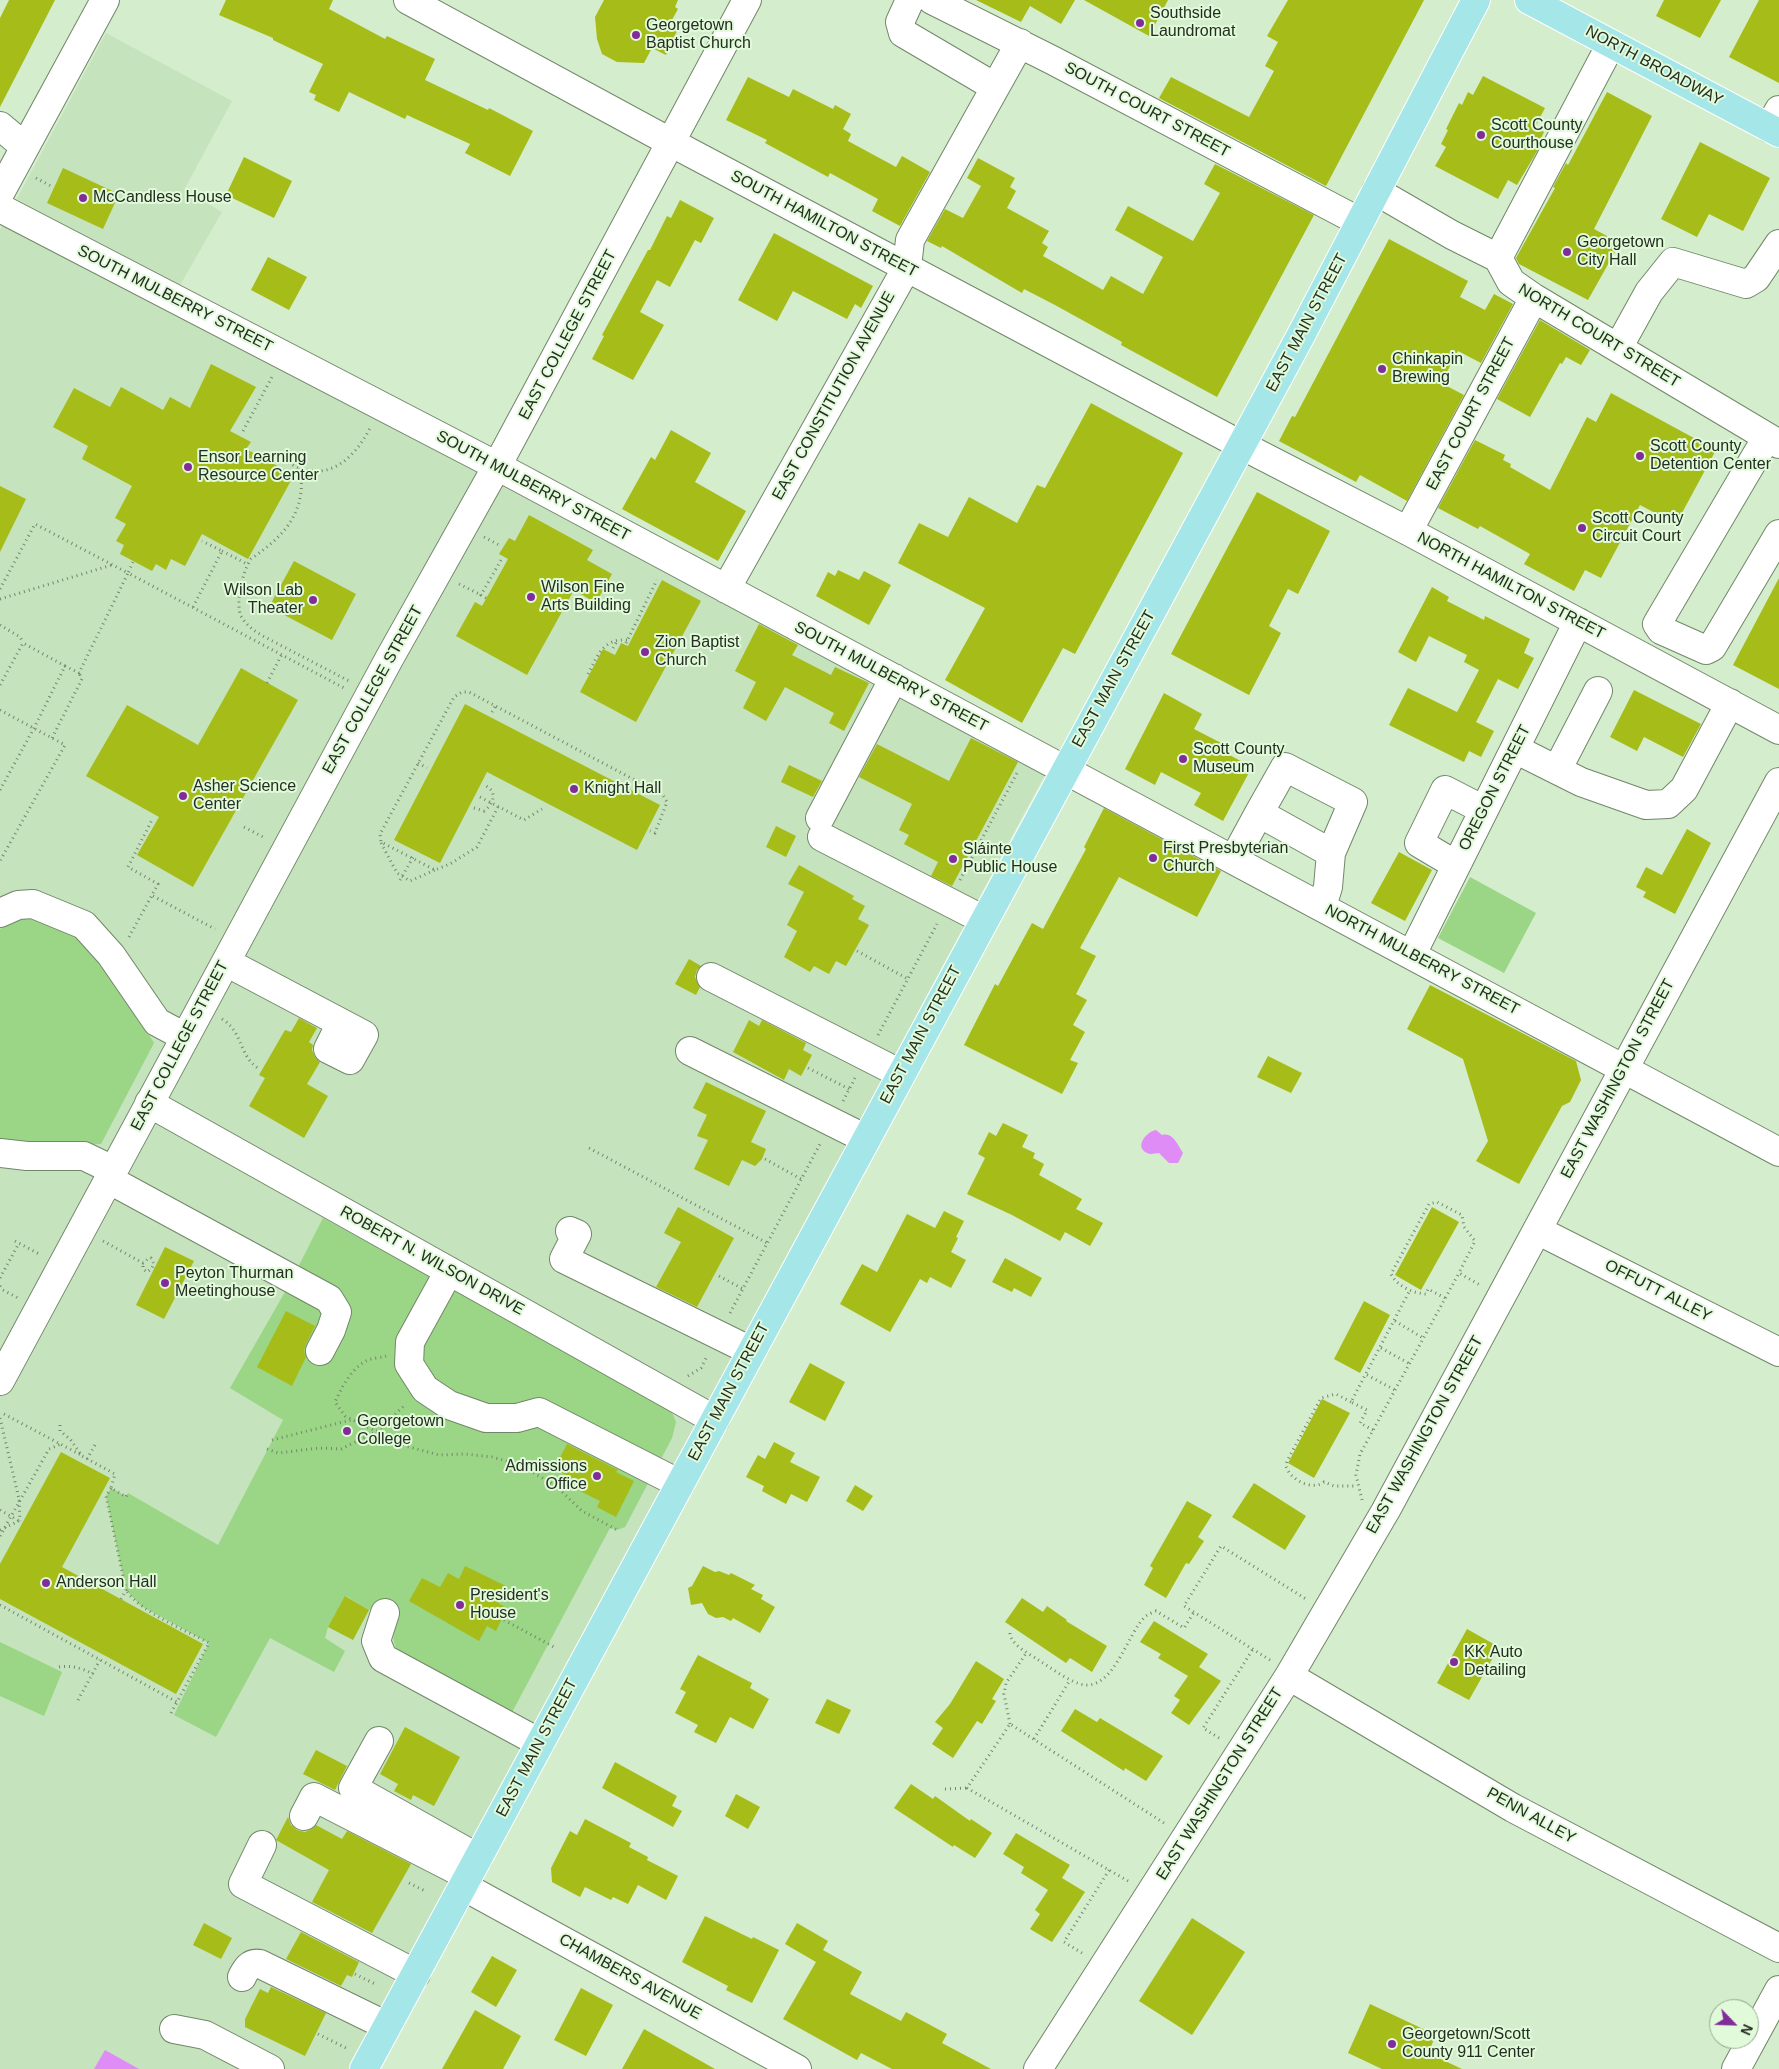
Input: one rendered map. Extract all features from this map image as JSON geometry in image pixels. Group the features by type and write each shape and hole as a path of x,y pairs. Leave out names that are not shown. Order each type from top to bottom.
{"main road":[{"name":"EAST MAIN STREET","path":"356,2059 387,2026 416,1974 1065,768 1241,445 1476,0"},
{"name":"NORTH BROADWAY","path":"1529,0 1611,44 1776,124"}],"street":[{"path":"0,193 105,0"},
{"name":"SOUTH HAMILTON STREET","path":"408,0 445,8 672,143 1241,445"},
{"name":"EAST COLLEGE STREET","path":"0,1380 389,659 497,466 672,143 747,0"},
{"path":"910,0 900,22 903,33 995,87"},
{"name":"SOUTH COURT STREET","path":"932,0 1020,43 1360,222"},
{"name":"EAST CONSTITUTION AVENUE","path":"726,590 907,267 910,240 1020,43"},
{"path":"1376,191 1467,243 1498,258 1611,44"},
{"path":"0,126 25,146"},
{"name":"SOUTH MULBERRY STREET","path":"0,208 497,466 726,590 1065,768"},
{"path":"1618,348 1649,292 1673,262 1746,284 1756,278 1779,244"},
{"name":"NORTH COURT STREET","path":"1498,258 1511,282 1534,298 1773,440"},
{"name":"EAST COURT STREET","path":"1408,531 1534,298"},
{"path":"1773,440 1657,624 1662,630 1706,650 1712,647 1779,534"},
{"name":"NORTH HAMILTON STREET","path":"1241,445 1408,531 1779,730"},
{"name":"OREGON STREET","path":"1412,954 1578,622"},
{"path":"894,678 821,828 949,902 984,920"},
{"path":"1557,770 1598,691"},
{"path":"1515,749 1581,782 1646,805 1668,804 1684,789 1730,703"},
{"path":"1234,859 1285,767 1353,802 1331,853 1328,887 1322,906"},
{"name":"NORTH MULBERRY STREET","path":"1065,768 1779,1152"},
{"name":"EAST WASHINGTON STREET","path":"1038,2069 1279,1668 1386,1510 1779,782"},
{"path":"1456,865 1419,843 1445,790 1484,810"},
{"path":"1259,813 1331,853"},
{"path":"0,913 18,905 33,904 84,925 111,955 157,1022 185,1037"},
{"path":"226,962 342,1023"},
{"path":"711,978 901,1074"},
{"path":"690,1051 866,1139"},
{"name":"ROBERT N. WILSON DRIVE","path":"149,1103 715,1420"},
{"path":"0,1153 27,1156 84,1156 111,1175 329,1299 337,1312 331,1330 320,1351"},
{"name":"OFFUTT ALLEY","path":"1537,1230 1779,1352"},
{"path":"570,1231 577,1234 564,1259 751,1351"},
{"path":"449,1271 410,1342 409,1364 425,1389 449,1405 486,1418 517,1418 539,1412 680,1484"},
{"path":"385,1613 376,1641 383,1658 540,1743"},
{"name":"PENN ALLEY","path":"1279,1668 1514,1808 1779,1948"},
{"path":"378,1742 353,1788 470,1873"},
{"path":"304,1816 314,1797 470,1873"},
{"path":"262,1845 243,1884 416,1974"},
{"name":"CHAMBERS AVENUE","path":"470,1873 797,2069"},
{"path":"242,1977 250,1965 260,1964 387,2026"},
{"path":"1736,2069 1779,1990"},
{"path":"174,2029 205,2035 270,2069"}],"path":[{"path":"243,431 276,370"},
{"path":"284,460 301,468 320,471 335,467 349,459 359,448 374,420"},
{"path":"301,468 301,491 295,515 288,528 247,564 241,584 240,614 250,628 354,684"},
{"path":"0,589 35,524 343,686"},
{"path":"480,534 499,545"},
{"path":"202,541 247,564"},
{"path":"193,607 222,552"},
{"path":"481,595 501,560"},
{"path":"52,738 82,679 80,674 134,562"},
{"path":"0,599 112,565"},
{"path":"588,674 603,647 617,641 626,642 658,579"},
{"path":"454,582 486,598"},
{"path":"0,625 20,637 23,643 80,674"},
{"path":"613,648 617,641"},
{"path":"0,685 23,643"},
{"path":"267,683 282,654"},
{"path":"0,791 65,666"},
{"path":"498,807 477,847 435,870 410,881 401,879 381,842 380,834 418,763 454,697 462,692 469,692 496,705 663,795 667,802 666,808 655,833 650,831"},
{"path":"492,712 496,705"},
{"path":"0,710 65,745 0,861"},
{"path":"418,763 427,768"},
{"path":"683,1377 701,1368 1020,768"},
{"path":"474,808 484,811 491,803 493,792 492,789 486,786"},
{"path":"480,797 524,820 542,809"},
{"path":"128,938 158,884 128,867 153,818"},
{"path":"244,827 270,840"},
{"path":"381,842 435,870"},
{"path":"401,879 415,854"},
{"path":"153,896 220,932"},
{"path":"857,951 908,979"},
{"path":"220,1018 234,1028 240,1038 245,1056 252,1065 259,1069"},
{"path":"808,1068 849,1089"},
{"path":"589,1148 767,1243"},
{"path":"765,1159 802,1179"},
{"path":"1363,1503 1357,1486 1357,1463 1373,1430 1410,1364 1423,1338 1445,1298 1475,1241 1464,1227 1462,1215 1437,1202 1429,1204 1391,1274 1395,1282 1410,1290 1426,1294 1428,1289 1445,1298"},
{"path":"15,1241 45,1257"},
{"path":"105,1242 143,1262"},
{"path":"0,1278 20,1243"},
{"path":"152,1258 154,1264 147,1272 143,1269 143,1262 152,1258"},
{"path":"1458,1273 1480,1285"},
{"path":"719,1276 743,1289"},
{"path":"0,1286 3,1290 21,1300 17,1308 27,1329"},
{"path":"1351,1402 1367,1375 1410,1290"},
{"path":"1395,1321 1423,1338"},
{"path":"1381,1348 1410,1364"},
{"path":"390,1356 367,1360 355,1370 342,1386 335,1402 345,1416 406,1446 438,1455 465,1454 492,1457 520,1465 556,1486 582,1510 617,1530"},
{"path":"1367,1375 1395,1390"},
{"path":"1357,1486 1334,1486 1324,1482 1319,1486 1310,1485 1288,1473 1287,1461 1321,1398 1336,1394 1367,1410 1360,1423 1373,1430"},
{"path":"267,1449 278,1453 319,1448 341,1449 376,1432 411,1400"},
{"path":"4,1414 115,1474 111,1488 106,1496 126,1590 141,1606 209,1643 171,1713"},
{"path":"0,1418 19,1499 20,1521"},
{"path":"272,1440 352,1419"},
{"path":"60,1426 60,1431 70,1439 82,1456"},
{"path":"0,1536 2,1529 49,1449 61,1444"},
{"path":"87,1459 95,1445"},
{"path":"111,1488 126,1496 128,1493"},
{"path":"0,1510 20,1521"},
{"path":"2,1529 20,1521"},
{"path":"1279,1668 1253,1649 1184,1606 1222,1546 1306,1599"},
{"path":"121,1599 126,1590"},
{"path":"0,1605 177,1702"},
{"path":"1010,1634 1012,1641 1026,1652 1070,1680 1084,1685 1098,1681 1108,1675 1145,1616 1156,1611 1184,1628 1195,1612"},
{"path":"504,1620 554,1647"},
{"path":"1219,1738 1203,1728 1253,1649"},
{"path":"1026,1652 1006,1683 1004,1694 1010,1724 1164,1824"},
{"path":"78,1700 100,1660"},
{"path":"59,1667 84,1669 93,1674"},
{"path":"1034,1740 1070,1680"},
{"path":"967,1788 1010,1724"},
{"path":"944,1788 967,1788 1128,1881"},
{"path":"1082,1954 1064,1942 1109,1870"},
{"path":"409,1883 425,1892"},
{"path":"355,1974 375,1984"},
{"path":"318,2034 356,2059"}],"shaded area":[{"name":"Georgetown College","path":"106,33 232,101 184,190 222,212 168,306 1050,765 353,2069 0,2069 0,230"},
{"path":"1156,1130 1162,1135 1169,1135 1177,1143 1183,1153 1178,1163 1169,1163 1159,1153 1150,1154 1143,1150 1141,1144 1143,1140 1152,1131"},
{"path":"105,2050 139,2069 94,2069"}],"green space":[{"path":"1470,877 1536,913 1504,973 1438,938"},
{"path":"34,915 74,930 111,973 154,1043 101,1144 20,1146 0,1144 0,929 21,917"},
{"path":"323,1218 671,1410 676,1422 672,1438 625,1527 617,1530 610,1528 509,1718 399,1656 393,1636 399,1616 382,1602 369,1610 346,1596 328,1627 325,1638 345,1651 334,1672 270,1638 216,1737 174,1715 209,1643 141,1606 126,1590 106,1496 111,1488 126,1496 128,1493 218,1545 283,1420 230,1388 289,1285"},
{"path":"0,1642 62,1672 44,1716 0,1696"}],"building":[{"path":"9,0 55,0 0,107 0,18"},
{"path":"226,0 333,0 329,9 385,39 387,36 435,59 425,80 488,110 489,108 533,131 510,176 465,153 470,144 407,115 405,119 349,92 339,112 314,100 316,95 309,92 323,64 273,40 273,38 219,15"},
{"name":"Georgetown Baptist Church","path":"604,0 678,0 675,7 678,9 668,27 677,31 666,55 652,48 644,63 617,62 602,54 597,39 595,17"},
{"path":"976,0 1075,0 1061,24 1030,6 1021,22"},
{"name":"Southside Laundromat","path":"1084,0 1168,0 1149,36"},
{"path":"1288,0 1424,0 1326,186 1159,98 1171,77 1249,117 1274,71 1265,66 1278,42 1267,36"},
{"path":"1664,0 1721,0 1700,38 1656,16"},
{"path":"1759,0 1779,0 1779,83 1729,57"},
{"name":"Scott County Courthouse","path":"1483,76 1545,108 1535,127 1544,132 1537,147 1539,148 1517,185 1508,180 1498,199 1435,166 1446,147 1441,144 1459,103 1462,105 1468,92 1473,95"},
{"path":"748,77 789,97 793,89 833,109 835,105 851,114 843,129 851,134 848,141 896,167 902,156 930,172 900,226 872,211 878,199 830,173 828,177 765,143 767,140 726,120"},
{"path":"1607,92 1652,116 1594,229 1620,243 1588,300 1519,264 1516,258 1555,188 1553,187 1566,163 1568,165"},
{"path":"1700,142 1770,178 1743,231 1709,214 1697,237 1661,219"},
{"path":"244,157 292,181 274,218 226,195"},
{"path":"978,158 1015,178 1010,187 1016,191 1007,208 1049,231 1042,243 1048,247 1043,256 1103,290 1111,276 1143,294 1163,257 1115,230 1128,206 1193,241 1220,193 1204,184 1215,164 1314,215 1217,397 1121,345 1122,342 1055,305 1024,289 1022,293 942,246 941,248 927,241 945,209 963,218 981,186 967,178"},
{"name":"McCandless House","path":"63,168 119,194 103,229 47,203"},
{"path":"680,200 714,218 701,243 695,240 670,287 657,280 640,312 664,325 633,380 592,359 604,336 602,335 648,250 650,250 667,216 671,218"},
{"path":"774,233 873,286 861,308 855,304 847,319 793,291 777,321 738,300"},
{"path":"1389,239 1468,281 1460,297 1485,310 1494,294 1513,304 1481,363 1458,351 1441,383 1464,395 1407,501 1360,475 1356,482 1279,441 1292,416 1295,417"},
{"path":"268,257 307,277 289,310 251,290"},
{"path":"1540,320 1590,350 1581,365 1566,357 1562,364 1560,363 1530,417 1497,399"},
{"name":"Ensor Learning Resource Center","path":"211,364 256,387 230,431 251,442 246,449 294,475 248,559 202,534 185,566 171,559 166,570 156,564 152,571 120,554 124,545 116,541 126,524 115,518 132,486 82,459 88,446 53,427 74,388 110,407 121,387 163,410 170,397 190,408"},
{"path":"1611,393 1716,450 1676,524 1640,505 1601,578 1585,570 1574,591 1524,564 1530,554 1480,526 1478,529 1438,508 1475,440 1505,455 1503,460 1511,464 1510,467 1550,490 1587,417 1596,422"},
{"path":"1091,403 1183,453 1075,654 1063,648 1022,723 945,680 985,608 898,563 919,523 948,537 969,497 1017,523 1037,485 1045,488"},
{"path":"671,430 711,453 695,482 746,511 718,561 622,509 651,457 655,460"},
{"path":"0,486 26,499 0,552"},
{"path":"1257,492 1330,531 1298,594 1288,589 1269,626 1281,633 1249,695 1171,654"},
{"name":"Wilson Fine Arts Building","path":"529,515 593,550 587,560 612,574 596,603 574,590 527,675 456,636 475,602 482,606 508,559 499,554 509,538 515,541"},
{"name":"Wilson Lab Theater","path":"294,561 356,594 332,640 269,607"},
{"path":"838,570 859,580 864,571 891,585 869,625 816,596 828,572 835,576"},
{"path":"1779,578 1779,689 1733,665"},
{"name":"Zion Baptist Church","path":"662,580 701,601 636,722 580,692 603,649 615,655 621,643 628,646"},
{"path":"1432,587 1449,597 1447,601 1484,620 1485,616 1530,639 1524,653 1534,658 1518,689 1498,679 1476,722 1494,731 1481,757 1469,751 1464,762 1389,725 1408,688 1457,712 1479,670 1464,662 1467,655 1429,636 1416,662 1398,652"},
{"path":"759,624 798,645 792,655 831,675 835,667 869,683 844,731 829,723 834,713 785,687 766,721 743,708 756,682 735,671"},
{"name":"Asher Science Center","path":"241,668 298,700 193,887 137,855 159,817 86,776 127,705 198,745"},
{"path":"1634,690 1701,724 1683,757 1644,737 1637,751 1610,737"},
{"name":"Scott County Museum","path":"1164,693 1202,714 1194,729 1225,745 1222,751 1252,767 1223,821 1194,805 1201,793 1161,772 1155,785 1125,769"},
{"name":"Knight Hall","path":"465,704 660,805 637,850 487,772 440,863 394,840"},
{"path":"971,738 1018,762 952,886 931,876 938,862 904,844 909,835 899,830 912,804 859,777 877,744 949,781"},
{"path":"789,765 822,781 813,797 781,782"},
{"path":"1104,808 1221,871 1197,917 1119,877 1080,948 1096,956 1076,994 1087,1000 1073,1025 1085,1032 1070,1060 1078,1063 1062,1094 964,1045 995,984 998,986 1032,923 1043,929 1086,849 1084,847"},
{"path":"776,826 796,836 786,857 766,847"},
{"path":"1687,829 1711,843 1675,914 1643,897 1646,892 1636,887 1646,867 1662,875"},
{"path":"1399,852 1432,870 1405,921 1371,903"},
{"path":"799,865 854,896 852,899 865,906 858,919 869,925 846,966 836,961 829,974 814,966 810,972 784,957 797,931 787,925 804,892 788,884"},
{"path":"689,959 701,966 697,970 695,977 700,987 696,995 675,984"},
{"path":"1430,985 1576,1061 1581,1080 1570,1102 1562,1106 1519,1184 1476,1161 1488,1141 1463,1059 1407,1029"},
{"path":"299,1018 317,1028 309,1042 313,1045 312,1050 320,1062 307,1084 328,1096 304,1138 249,1106 265,1078 259,1075 285,1030 291,1032"},
{"path":"749,1020 759,1026 762,1020 806,1043 803,1050 812,1055 801,1076 789,1069 784,1080 733,1052"},
{"path":"1268,1056 1302,1073 1291,1093 1257,1077"},
{"path":"706,1082 766,1111 751,1142 766,1149 762,1159 755,1166 742,1160 729,1186 694,1169 708,1140 697,1136 707,1115 693,1108"},
{"path":"1003,1123 1028,1135 1022,1147 1035,1153 1033,1158 1044,1164 1039,1175 1082,1199 1076,1209 1103,1223 1090,1246 1065,1232 1060,1241 1012,1215 967,1194 985,1158 978,1154 989,1132 996,1136"},
{"path":"678,1207 734,1238 697,1307 656,1287 681,1242 664,1233"},
{"path":"1432,1207 1459,1222 1421,1290 1395,1275"},
{"path":"944,1211 964,1221 951,1252 966,1260 951,1288 930,1277 927,1283 920,1279 890,1332 840,1304 862,1264 877,1272 907,1214 935,1228"},
{"name":"Peyton Thurman Meetinghouse","path":"165,1247 194,1261 164,1319 136,1305"},
{"path":"1005,1258 1042,1278 1031,1297 1014,1288 1012,1292 992,1282"},
{"path":"1364,1301 1390,1315 1360,1373 1334,1359"},
{"path":"286,1311 315,1326 306,1344 304,1351 306,1357 292,1386 257,1367"},
{"path":"810,1363 845,1382 825,1421 789,1402"},
{"path":"1322,1399 1350,1413 1314,1478 1288,1463"},
{"path":"774,1442 795,1453 790,1462 820,1477 807,1502 791,1494 786,1504 762,1491 764,1486 746,1477 758,1455 765,1459"},
{"name":"Admissions Office","path":"567,1444 618,1470 616,1472 634,1481 616,1517 597,1507 600,1501 574,1488 578,1481 554,1469"},
{"name":"Anderson Hall","path":"61,1452 110,1478 62,1567 203,1644 176,1694 0,1599 0,1564"},
{"path":"1254,1483 1306,1516 1285,1550 1232,1517"},
{"path":"855,1485 873,1496 863,1511 846,1501"},
{"path":"1187,1501 1212,1515 1198,1537 1204,1541 1189,1564 1186,1563 1166,1598 1144,1585 1153,1568 1150,1566"},
{"name":"President's House","path":"465,1566 508,1587 498,1603 507,1608 496,1631 487,1626 479,1641 409,1601 422,1578 440,1587 448,1573 459,1579"},
{"path":"703,1566 715,1572 719,1571 729,1575 731,1573 755,1585 751,1589 763,1595 761,1599 775,1607 760,1633 733,1618 731,1621 708,1614 702,1603 691,1605 688,1588 692,1586"},
{"path":"345,1596 369,1610 353,1640 328,1627"},
{"path":"1022,1598 1043,1612 1047,1606 1066,1621 1107,1646 1092,1672 1070,1658 1066,1663 1005,1622"},
{"path":"1154,1621 1208,1654 1199,1667 1221,1681 1189,1725 1171,1713 1180,1700 1174,1696 1188,1676 1158,1658 1161,1654 1140,1642"},
{"path":"1467,1629 1499,1647 1469,1700 1437,1683"},
{"path":"698,1655 752,1683 750,1688 769,1699 753,1729 730,1717 716,1743 694,1732 698,1725 675,1713 686,1692 680,1689"},
{"path":"976,1661 1004,1679 992,1699 996,1701 982,1724 977,1721 953,1758 932,1744 943,1728 935,1722 950,1704"},
{"path":"827,1699 851,1710 839,1734 815,1723"},
{"path":"1075,1709 1097,1722 1100,1718 1163,1756 1146,1781 1125,1768 1124,1771 1061,1731"},
{"path":"405,1727 460,1757 434,1806 413,1795 411,1800 394,1791 398,1784 380,1774"},
{"path":"316,1750 347,1766 335,1790 303,1774"},
{"path":"615,1762 677,1796 672,1806 682,1811 673,1827 602,1788"},
{"path":"911,1784 933,1799 935,1796 970,1821 971,1819 992,1833 975,1858 954,1845 953,1847 894,1808"},
{"path":"736,1794 760,1807 748,1829 725,1816"},
{"path":"288,1817 291,1825 297,1830 305,1832 316,1825 342,1839 347,1831 411,1864 372,1933 312,1902 329,1870 276,1840"},
{"path":"585,1819 631,1843 629,1847 648,1857 647,1860 678,1876 666,1900 638,1885 628,1904 613,1897 611,1900 585,1887 580,1897 552,1882 551,1868 570,1831 577,1835"},
{"path":"1016,1833 1070,1865 1062,1878 1085,1892 1052,1942 1030,1929 1040,1914 1035,1910 1048,1890 1021,1873 1024,1867 1003,1854"},
{"path":"705,1916 779,1950 752,2003 726,1990 728,1986 682,1962"},
{"path":"1192,1918 1245,1952 1192,2035 1139,2001"},
{"path":"204,1923 232,1938 221,1959 193,1945"},
{"path":"797,1923 828,1941 823,1950 862,1972 850,1994 901,2021 906,2012 947,2034 942,2043 991,2069 892,2069 861,2053 857,2060 783,2019 816,1962 785,1944"},
{"path":"301,1932 359,1962 352,1977 347,1975 341,1986 286,1959"},
{"path":"492,1956 517,1970 496,2007 471,1992"},
{"path":"271,1987 326,2013 305,2056 245,2027 245,2019 260,1989 268,1993"},
{"path":"581,1988 613,2005 586,2056 554,2040"},
{"name":"Georgetown/Scott County 911 Center","path":"1370,2004 1436,2035 1428,2053 1462,2069 1382,2069 1348,2053"},
{"path":"475,2010 521,2036 503,2069 442,2069"},
{"path":"644,2029 715,2069 622,2069"}],"place":[{"name":"Southside Laundromat","path":"1140,23"},
{"name":"Georgetown Baptist Church","path":"636,35"},
{"name":"Scott County Courthouse","path":"1481,135"},
{"name":"McCandless House","path":"83,198"},
{"name":"Georgetown City Hall","path":"1567,252"},
{"name":"Chinkapin Brewing","path":"1382,369"},
{"name":"Scott County Detention Center","path":"1640,456"},
{"name":"Ensor Learning Resource Center","path":"188,467"},
{"name":"Scott County Circuit Court","path":"1582,528"},
{"name":"Wilson Fine Arts Building","path":"531,597"},
{"name":"Wilson Lab Theater","path":"313,600"},
{"name":"Zion Baptist Church","path":"645,652"},
{"name":"Scott County Museum","path":"1183,759"},
{"name":"Knight Hall","path":"574,789"},
{"name":"Asher Science Center","path":"183,796"},
{"name":"First Presbyterian Church","path":"1153,858"},
{"name":"Sláinte Public House","path":"953,859"},
{"name":"Peyton Thurman Meetinghouse","path":"165,1283"},
{"name":"Georgetown College","path":"347,1431"},
{"name":"Admissions Office","path":"597,1476"},
{"name":"Anderson Hall","path":"46,1583"},
{"name":"President's House","path":"460,1605"},
{"name":"KK Auto Detailing","path":"1454,1662"},
{"name":"Georgetown/Scott County 911 Center","path":"1392,2044"}]}
